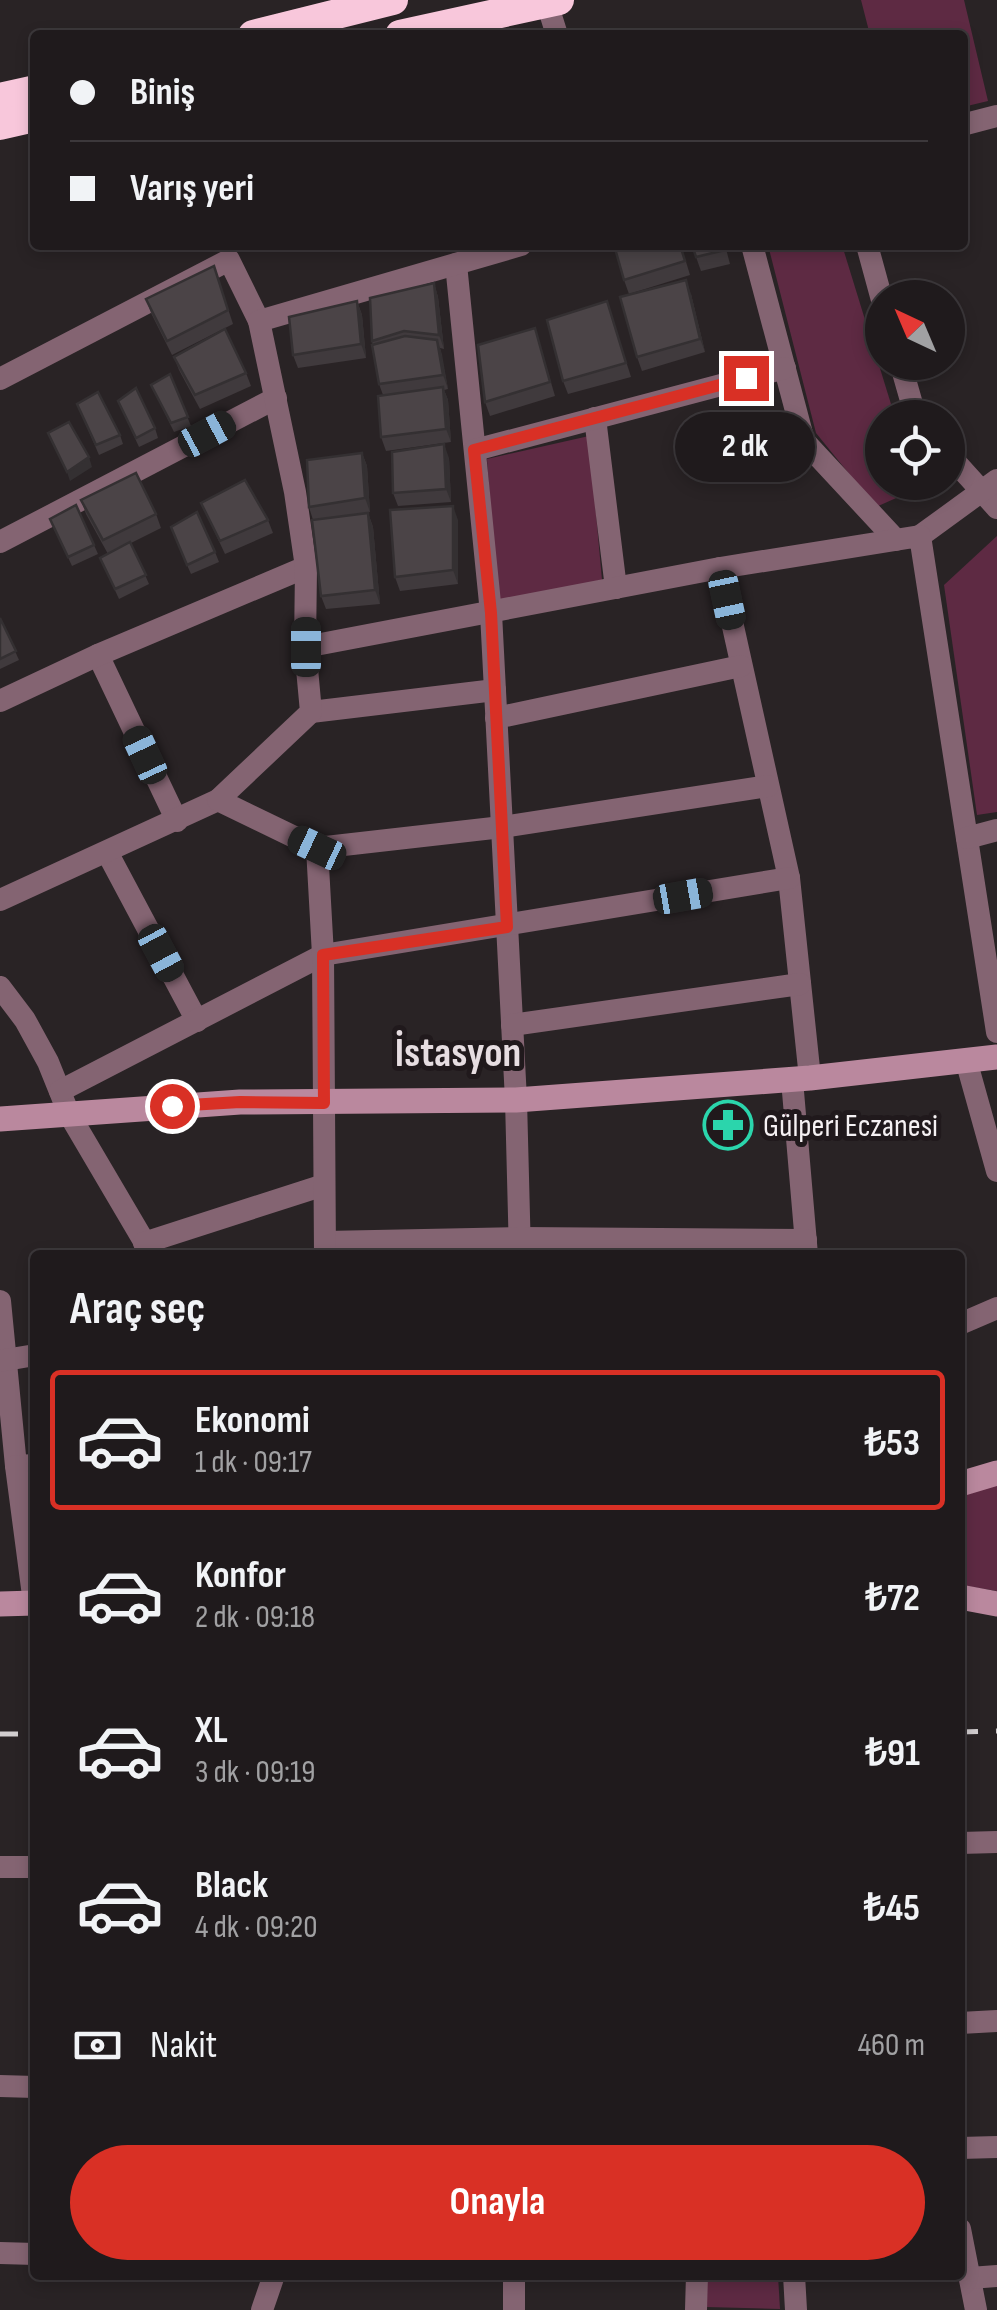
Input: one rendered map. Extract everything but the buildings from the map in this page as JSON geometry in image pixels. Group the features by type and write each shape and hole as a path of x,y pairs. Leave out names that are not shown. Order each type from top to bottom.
{"highway":[{"path":"273,30 393,0"},
{"path":"422,30 553,1"},
{"path":"0,98 30,91"},
{"path":"0,125 30,117"}],"street":[{"path":"553,1 556,30"},
{"path":"968,123 997,116"},
{"path":"260,321 504,250"},
{"path":"753,250 804,441 896,540"},
{"path":"868,250 877,280"},
{"path":"0,380 229,260 260,321 295,492 306,567 310,712"},
{"path":"456,264 491,613 520,1247"},
{"path":"474,450 784,368"},
{"path":"0,542 276,398"},
{"path":"595,418 616,588"},
{"path":"306,647 720,568 920,536 991,493 965,469"},
{"path":"920,536 997,1032"},
{"path":"0,701 306,567"},
{"path":"317,848 323,955 325,1248 806,1248 800,984 789,878 720,568"},
{"path":"98,655 177,821"},
{"path":"496,718 741,666"},
{"path":"0,900 218,800 310,712 494,690"},
{"path":"218,800 317,848 502,827 768,786"},
{"path":"967,838 997,830"},
{"path":"107,852 197,1020"},
{"path":"64,1103 197,1020 323,955 789,878"},
{"path":"512,1025 800,984"},
{"path":"0,987 25,1020 64,1103 148,1249 324,1184"},
{"path":"0,1119 64,1103 516,1100 801,1079 997,1057"},
{"path":"966,1060 997,1172"},
{"path":"0,1302 3,1360 25,1466 30,1542"},
{"path":"965,1322 997,1308"},
{"path":"3,1360 30,1356"},
{"path":"965,1483 997,1473"},
{"path":"965,1598 997,1604"},
{"path":"0,1604 30,1603"},
{"path":"965,1843 997,1842"},
{"path":"0,1866 30,1867"},
{"path":"965,2023 997,2021"},
{"path":"0,2086 30,2087"},
{"path":"965,2148 997,2148"},
{"path":"0,2253 30,2254"},
{"path":"965,2254 976,2310"},
{"path":"970,2278 997,2276"},
{"path":"262,2310 272,2280"},
{"path":"514,2280 514,2310"},
{"path":"696,2310 697,2280"},
{"path":"794,2280 796,2310"}],"shaded area":[{"path":"861,0 964,0 988,101 968,106 968,30 869,30"},
{"path":"769,250 844,250 865,320 865,380 884,380 890,400 865,400 865,493 816,433"},
{"path":"589,436 602,580 497,601 487,459"},
{"path":"870,500 892,500 876,507"},
{"path":"997,536 997,812 977,815 944,585"},
{"path":"997,1476 997,1591 965,1586 965,1488"},
{"path":"707,2280 778,2280 780,2309 706,2307"}],"railway":[{"path":"965,1732 997,1731"},
{"path":"0,1734 30,1734"}],"place":[{"name":"Gülperi Eczanesi","path":"728,1125"}],"district":[{"name":"İstasyon","path":"458,1051"}],"route":[{"path":"172,1106 324,1103 323,955 507,927 491,613 474,450 746,378"}]}
